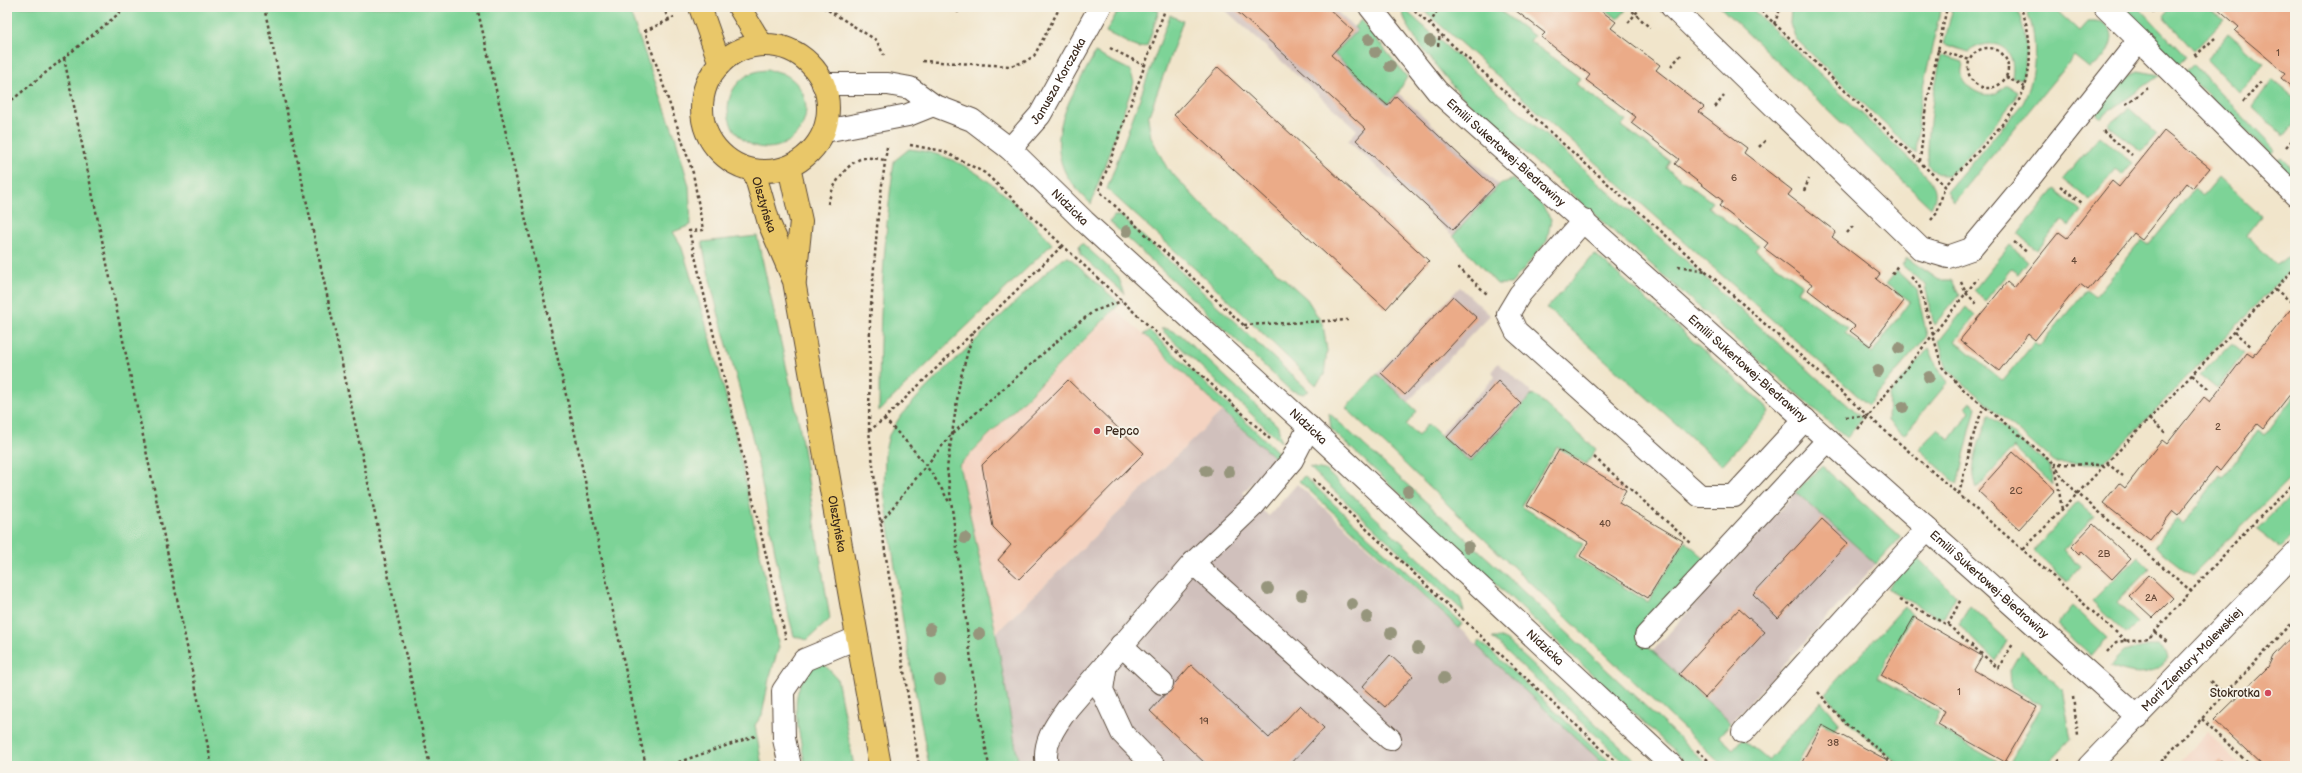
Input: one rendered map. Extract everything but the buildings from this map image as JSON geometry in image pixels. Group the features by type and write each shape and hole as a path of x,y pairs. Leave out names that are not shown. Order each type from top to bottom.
{"main road":[{"path":"700,7 720,64"},
{"path":"739,7 762,45"},
{"path":"762,45 781,47 799,55 814,67 823,84 828,107 825,131 816,146 804,158 790,167 772,171 754,171 736,164 720,153 709,137 703,118 703,98 709,80 720,64 739,50 762,45"},
{"name":"Olsztyńska","path":"790,167 801,220 794,281"},
{"name":"Olsztyńska","path":"754,171 769,223 794,281 880,766"}],"street":[{"name":"Janusza Korczaka","path":"1010,149 1040,115 1100,7"},
{"name":"Emilii Sukertowej-Biedrawiny","path":"1370,7 1437,91 1584,220 2138,717"},
{"path":"1672,7 1921,249 1948,257 1971,250 2139,40"},
{"path":"2105,7 2295,195"},
{"name":"Nidzicka","path":"823,84 888,84 910,88 933,105 972,120 1010,149 1084,221 1309,427 1672,766"},
{"path":"825,131 908,115 933,105"},
{"path":"1584,220 1520,294 1508,314 1516,331 1700,496 1734,496 1805,419"},
{"path":"1047,766 1046,744 1068,708 1193,563 1254,505 1292,460 1309,427"},
{"path":"1646,636 1828,440"},
{"path":"1743,732 1927,529"},
{"name":"Marii Zientary-Malewskiej","path":"2089,766 2295,553"},
{"path":"1193,563 1390,739"},
{"path":"790,766 784,739 783,691 804,660 857,638"},
{"path":"1121,645 1162,683"},
{"path":"1106,664 1102,690 1122,733 1154,766"}],"path":[{"path":"7,104 127,7"},
{"path":"264,7 430,766"},
{"path":"477,7 575,434 646,766"},
{"path":"823,7 876,40 886,58"},
{"path":"917,60 1010,66 1024,62 1034,56 1060,7"},
{"path":"1166,7 1099,191 1254,335"},
{"path":"1410,7 1868,416 2126,641"},
{"path":"1430,24 1439,7"},
{"path":"1628,7 1652,30"},
{"path":"1628,23 1641,7"},
{"path":"1757,7 1945,186 2011,112 2024,86 2030,36 2020,7"},
{"path":"1774,24 1781,7"},
{"path":"1920,162 1925,113 1947,7"},
{"path":"2152,12 2157,7"},
{"path":"669,20 645,31 693,173 703,230 689,232 789,652 804,660"},
{"path":"1986,48 1997,50 2004,57 2008,67 2006,77 1999,85 1989,88 1979,86 1972,79 1968,70 1970,60 1976,51 1986,48"},
{"path":"1937,50 1970,60"},
{"path":"1674,51 1685,61"},
{"path":"64,58 212,766"},
{"path":"2006,77 2024,86"},
{"path":"2240,106 2262,80"},
{"path":"1717,92 1728,102"},
{"path":"2080,114 2132,155"},
{"path":"1761,134 1770,142"},
{"path":"887,143 870,319 868,431 880,523 919,766"},
{"path":"903,144 926,146 943,151 985,173 1620,766"},
{"path":"828,205 836,184 853,164 861,159 885,160"},
{"path":"1803,174 1814,184"},
{"path":"868,431 884,419 1063,245 1106,198"},
{"path":"1850,219 1861,229"},
{"path":"1896,262 1904,270"},
{"path":"1892,274 1899,265"},
{"path":"1458,267 1508,314"},
{"path":"2023,550 2295,268"},
{"path":"1909,275 1919,284 1942,367 1984,406 2055,464 2062,477 2077,493 2191,591"},
{"path":"2275,289 2295,305"},
{"path":"880,523 950,436 1073,327 1094,311 1122,301"},
{"path":"1243,325 1348,320"},
{"path":"2234,332 2252,348"},
{"path":"973,333 960,380 950,436 947,468 973,676 989,766"},
{"path":"2192,375 2210,390"},
{"path":"1959,495 1971,443 1984,406"},
{"path":"884,419 911,445 927,465 952,506"},
{"path":"2150,419 2167,434"},
{"path":"1594,457 1697,550"},
{"path":"2055,464 2106,464 2123,476"},
{"path":"2055,464 2062,510"},
{"path":"2079,739 2072,692 2116,642 2149,638 2240,537 2295,482"},
{"path":"1875,587 1948,625 1998,668 2003,657 2016,640"},
{"path":"1948,625 1964,593"},
{"path":"2157,766 2295,620"},
{"path":"1799,670 1846,724 1872,744 1895,766"},
{"path":"2202,719 2251,766"},
{"path":"667,766 784,727"},
{"path":"1692,745 1714,766"},
{"path":"2053,766 2063,755"}],"shaded area":[{"path":"1222,7 1332,7 1357,30 1335,54 1388,103 1398,93 1499,185 1453,236 1348,141 1357,130"},
{"path":"1460,287 1490,315 1408,402 1377,374"},
{"path":"1115,310 1144,334 1222,411 996,633 959,465"},
{"path":"1498,363 1533,394 1470,462 1440,434 1495,377 1492,371"},
{"path":"1222,411 1275,458 1243,493 1269,516 1297,484 1459,628 1606,766 1019,766 996,633"},
{"path":"1796,492 1876,564 1731,723 1652,652"},
{"path":"2207,732 2242,766 2175,766"}],"green space":[{"path":"7,7 628,7 676,139 689,186 691,225 673,232 681,245 710,337 734,426 779,647 769,679 762,715 755,725 762,766 7,766"},
{"path":"1120,7 1149,7 1159,11 1147,46 1138,48 1106,32"},
{"path":"1402,7 1862,418 1847,438 1461,96 1417,40 1404,16"},
{"path":"1420,7 1495,7 1534,36 1530,41 1580,78 1576,84 1626,121 1622,126 1670,161 1666,168 1712,202 1708,207 1759,245 1755,250 1802,284 1797,291 1848,328 1845,333 1872,353 1910,301 1886,284 1897,271 1917,290 1927,336 1868,405"},
{"path":"1602,7 1623,7 1626,10 1618,19"},
{"path":"1720,7 1750,7 1918,167 1934,186 1935,196 1931,208"},
{"path":"1791,7 1941,7 1920,101 1916,154 1796,39 1790,24"},
{"path":"1953,7 2016,7 2024,33 2026,52 2022,79 2012,77 2013,66 2011,58 2007,51 2001,46 1985,44 1968,52 1944,44"},
{"path":"2025,7 2053,7 2079,31 2088,21 2099,22 2107,25 2111,31 2112,39 2110,47 2098,62 2089,68 2074,56 1954,202 1947,192 2023,103 2028,92 2033,68 2034,43 2030,18"},
{"path":"2116,7 2139,7 2186,57 2178,65"},
{"path":"2170,7 2207,7 2223,20 2194,51 2163,16"},
{"path":"1170,15 1183,21 1148,118 1151,137 1167,168 1202,205 1307,299 1323,325 1327,351 1324,375 1316,385 1216,288 1107,189"},
{"path":"1361,20 1407,77 1398,93 1388,103 1334,54 1357,30 1354,27"},
{"path":"2228,33 2264,64 2239,93 2207,60"},
{"path":"1095,53 1130,70 1134,82 1091,204 1066,175 1059,155 1059,139 1061,124 1066,109"},
{"path":"1941,55 1963,62 1963,79 1966,84 1979,93 1989,95 1994,94 2007,85 2018,92 2014,101 1960,165 1946,175 1938,174 1928,165 1930,123"},
{"path":"2193,64 2275,150 2271,155 2184,72"},
{"path":"767,70 782,73 789,77 799,87 803,94 806,109 803,124 799,131 789,141 782,145 767,148 752,145 745,141 735,131 731,124 728,109 731,94 735,87 745,77 752,73"},
{"path":"2138,71 2160,75 2100,118 2095,111 2121,80"},
{"path":"2272,80 2295,99 2295,123 2284,136 2252,107"},
{"path":"2129,108 2157,134 2142,151 2108,125"},
{"path":"2100,136 2132,163 2122,175 2115,170 2090,201 2063,179"},
{"path":"909,149 931,153 952,160 971,170 1006,196 1052,244 879,411 882,286 890,192 894,161"},
{"path":"2281,158 2295,171 2295,181 2276,162"},
{"path":"2219,177 2261,216 2246,235 2277,265 2295,250 2295,265 2104,463 2055,463 1947,369 1939,341 1966,307 1975,316 1955,341 2003,381 2034,343 2039,347 2086,290 2095,297 2142,240 2149,245 2194,189 2203,196"},
{"path":"1513,179 1541,204 1551,219 1547,241 1511,284 1497,284 1453,236 1499,185"},
{"path":"2055,189 2081,211 2069,226 2062,220 2037,251 2018,234"},
{"path":"1114,216 1121,216 1309,391 1303,394 1290,390 1110,222"},
{"path":"757,236 799,423 830,619 807,640 794,636 782,586 752,436 719,315 702,242"},
{"path":"1082,243 1118,276 1125,294 1081,255 1079,246"},
{"path":"2010,245 2028,261 2018,274 2011,269 1985,301 1974,290"},
{"path":"1595,254 1765,405 1769,413 1722,465 1547,308"},
{"path":"1069,257 1120,304 959,465 996,633 1019,766 929,766 904,629 884,492 885,451 889,435 901,415 927,387 1052,267 1062,258"},
{"path":"1907,258 1939,280 1952,280 1959,295 1934,325 1925,285 1902,265"},
{"path":"1161,329 1168,329 1181,335 1278,426 1281,442"},
{"path":"1150,331 1279,453 1275,458 1222,411 1144,334"},
{"path":"2232,343 2244,353 2217,389 2200,375"},
{"path":"1929,348 1938,369 1948,382 1904,435 1888,421 1889,395"},
{"path":"1377,374 1417,411 1406,425 1418,436 1428,424 1470,462 1533,394 1596,449 1586,464 1557,447 1521,506 1583,544 1575,557 1648,602 1685,541 1706,559 1636,636 1731,723 1719,736 1733,749 1742,739 1768,760 1821,701 1839,722 1834,730 1820,722 1797,766 1723,766 1346,408"},
{"path":"2295,395 2295,473 2192,575 2155,546 2176,518 2183,524 2220,475 2223,477 2258,430 2265,435"},
{"path":"1971,402 1976,407 1957,484 1919,449 1938,428 1950,440 1970,412 1966,408"},
{"path":"1329,413 1509,578 1709,766 1690,766 1331,429"},
{"path":"1989,415 2050,466 2053,485 2014,447 1977,488 1974,479 1975,461 1979,442"},
{"path":"1822,466 1901,537 1876,564 1796,492"},
{"path":"1309,467 1325,470 1460,597 1464,612"},
{"path":"1304,476 1462,624 1459,628 1299,481"},
{"path":"2295,492 2295,533 2280,548 2257,530"},
{"path":"2078,502 2094,516 2063,550 2081,566 2067,582 2033,551"},
{"path":"2138,556 2150,568 2117,602 2138,622 2126,634 2092,602"},
{"path":"1914,558 1921,561 1956,596 1944,617 1937,617 1887,588"},
{"path":"1905,606 1912,615 1877,677 1939,712 1933,725 2005,766 1901,766 1848,722 1825,693"},
{"path":"1970,606 2007,640 1995,661 1959,624"},
{"path":"2073,606 2107,638 2092,656 2057,625"},
{"path":"1492,638 1501,638 1507,641 1641,766 1629,766"},
{"path":"1480,641 1614,766 1606,766 1477,646"},
{"path":"2149,646 2158,646 2166,652 2168,658 2162,665 2155,669 2148,672 2134,673 2110,666 2123,652"},
{"path":"2021,651 2062,689 2071,739 2045,766 2008,766 2042,705 2011,688 2010,670"},
{"path":"821,661 837,678 854,766 805,766 797,722 797,696 801,683 809,672"}],"place":[{"name":"Pepco","path":"1097,431"},
{"name":"Stokrotka","path":"2268,693"}]}
